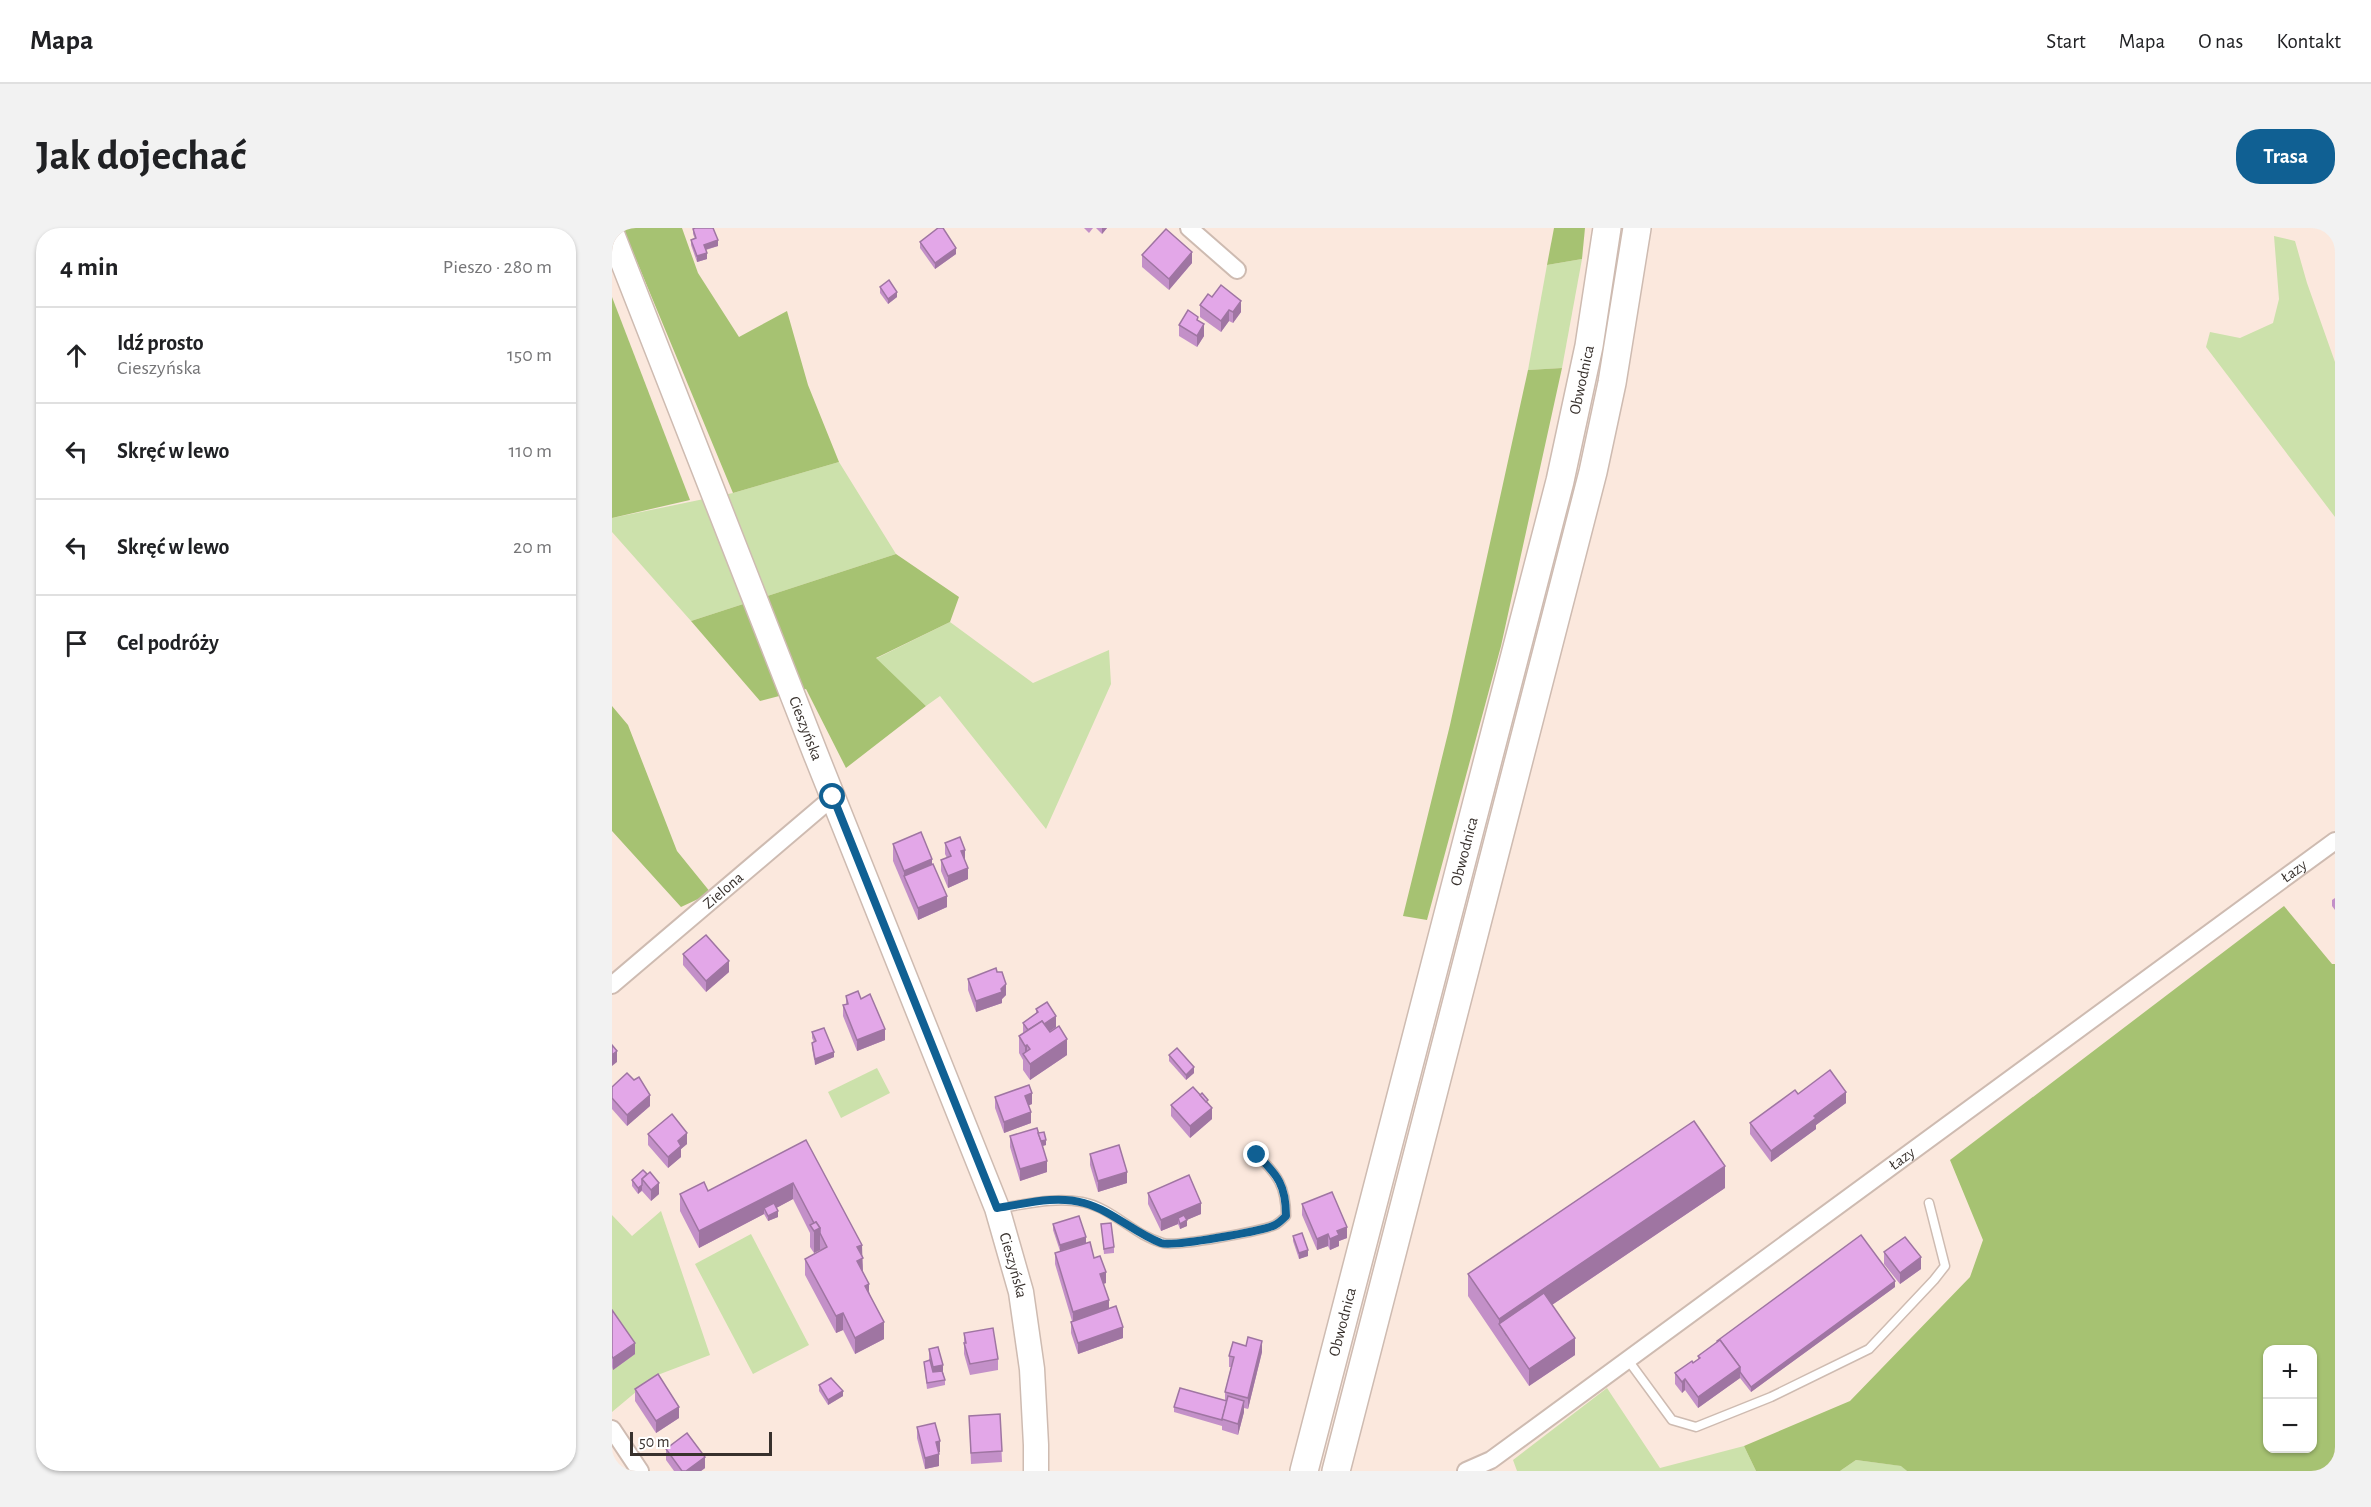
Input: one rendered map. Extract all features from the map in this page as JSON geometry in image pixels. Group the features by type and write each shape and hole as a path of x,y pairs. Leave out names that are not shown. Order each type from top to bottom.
{"main road":[{"name":"Obwodnica","path":"1304,1471 1560,482 1589,346 1607,228"},
{"name":"Obwodnica","path":"1336,1471 1593,472 1612,383 1637,228"}],"street":[{"path":"1189,228 1237,270"},
{"name":"Cieszyńska","path":"612,234 997,1208 1021,1292 1032,1369 1035,1471"},
{"name":"Zielona","path":"612,985 833,797"},
{"name":"Łazy","path":"1466,1471 1493,1465 1628,1360 2335,841"},
{"path":"612,1429 640,1471"}],"lane":[{"path":"997,1208 1047,1199 1083,1202 1114,1215 1146,1236 1165,1244 1230,1235 1275,1225 1286,1216 1286,1198 1277,1174 1257,1155"},
{"path":"1628,1360 1672,1420 1696,1426 1771,1397 1869,1349 1945,1266 1929,1203"}],"green space":[{"path":"623,228 682,228 698,273 739,337 787,311 808,385 839,462 733,493"},
{"path":"1554,228 1585,228 1582,259 1547,265"},
{"path":"2274,236 2295,241 2335,362 2335,517 2206,347 2210,332 2240,338 2273,323 2279,299"},
{"path":"1582,259 1562,368 1528,370 1547,265"},
{"path":"612,297 690,500 612,518"},
{"path":"1562,368 1501,646 1427,920 1403,916 1450,725 1528,370"},
{"path":"839,462 896,554 691,621 612,532 612,518 733,493"},
{"path":"896,554 959,597 950,622 876,658 926,706 846,768 806,689 760,701 691,621"},
{"path":"950,622 1033,683 1109,650 1111,684 1046,829 940,696 926,706 875,659"},
{"path":"612,706 628,725 677,851 711,893 681,907 612,831"},
{"path":"2284,906 2332,964 2335,964 2335,1471 1907,1471 1901,1466 1856,1460 1840,1471 1756,1471 1744,1446 1850,1401 1970,1277 1983,1240 1950,1160"},
{"path":"877,1068 890,1093 841,1118 828,1092"},
{"path":"661,1211 710,1355 655,1376 612,1412 612,1215 632,1236"},
{"path":"751,1234 809,1345 753,1374 695,1264"},
{"path":"1607,1388 1660,1468 1744,1446 1756,1471 1517,1471 1513,1460"},
{"path":"1856,1460 1902,1466 1907,1471 1840,1471"}],"building":[{"path":"713,228 718,240 704,245 707,253 697,256 691,240 696,238 693,229"},
{"path":"938,228 943,228 956,248 935,263 920,242"},
{"path":"1166,229 1192,252 1169,279 1142,255"},
{"path":"889,280 897,292 888,299 880,287"},
{"path":"1221,285 1241,301 1233,312 1229,310 1221,321 1200,305 1208,294 1212,297"},
{"path":"1188,310 1204,324 1197,336 1179,325"},
{"path":"921,832 932,859 904,871 893,844"},
{"path":"960,837 965,850 961,851 968,868 948,876 941,860 951,856 945,843"},
{"path":"933,864 947,896 918,908 904,876"},
{"path":"706,935 729,961 706,981 683,954"},
{"path":"996,968 997,972 1002,972 1006,984 1001,989 1002,992 976,1001 968,979"},
{"path":"858,991 861,999 870,994 885,1029 857,1040 843,1005 848,1004 846,996"},
{"path":"1047,1002 1056,1016 1028,1030 1023,1023 1038,1012 1036,1009"},
{"path":"1042,1021 1050,1032 1059,1026 1067,1039 1030,1064 1023,1054 1030,1049 1027,1045 1025,1046 1019,1036"},
{"path":"824,1028 834,1052 815,1059 812,1043 816,1041 812,1032"},
{"path":"612,1045 617,1051 612,1055"},
{"path":"1177,1048 1194,1067 1186,1075 1169,1055"},
{"path":"1830,1070 1846,1092 1814,1116 1816,1118 1771,1151 1750,1123 1795,1090 1798,1094"},
{"path":"627,1073 634,1080 639,1077 650,1095 627,1115 612,1098 612,1087"},
{"path":"1029,1085 1032,1093 1025,1096 1031,1112 1004,1122 995,1097"},
{"path":"1193,1087 1212,1108 1190,1126 1171,1105"},
{"path":"1202,1093 1208,1100 1206,1102 1200,1095"},
{"path":"672,1114 687,1133 678,1141 681,1146 668,1157 648,1134"},
{"path":"1694,1121 1725,1166 1499,1319 1468,1274"},
{"path":"1037,1128 1047,1161 1020,1169 1010,1136"},
{"path":"1044,1132 1046,1140 1041,1141 1038,1133"},
{"path":"806,1140 862,1245 857,1247 863,1258 857,1261 869,1284 865,1286 884,1322 855,1338 843,1313 836,1316 805,1259 827,1247 820,1228 816,1222 814,1223 793,1183 699,1231 680,1194 704,1182 708,1191"},
{"path":"1119,1145 1127,1172 1098,1181 1090,1154"},
{"path":"643,1170 647,1174 638,1188 632,1180"},
{"path":"650,1172 659,1183 651,1190 642,1179"},
{"path":"1189,1175 1201,1203 1161,1220 1148,1193"},
{"path":"1332,1192 1347,1227 1337,1231 1339,1235 1330,1239 1328,1234 1317,1239 1302,1204"},
{"path":"774,1203 778,1211 768,1216 764,1208"},
{"path":"1184,1215 1187,1220 1180,1224 1178,1218"},
{"path":"1079,1216 1086,1237 1060,1245 1053,1224"},
{"path":"816,1222 820,1228 814,1231 810,1225"},
{"path":"1111,1223 1114,1247 1104,1249 1101,1224"},
{"path":"1302,1233 1308,1250 1299,1253 1293,1236"},
{"path":"1861,1235 1895,1281 1751,1387 1740,1372 1740,1367 1720,1340 1717,1341"},
{"path":"1905,1237 1921,1257 1900,1273 1884,1252"},
{"path":"1090,1242 1094,1258 1100,1256 1106,1272 1100,1274 1109,1300 1073,1312 1055,1253"},
{"path":"1544,1293 1575,1338 1529,1369 1499,1324"},
{"path":"1116,1306 1123,1327 1078,1343 1071,1322"},
{"path":"612,1310 635,1343 613,1358 612,1356"},
{"path":"993,1328 998,1359 970,1364 964,1343 966,1343 964,1333"},
{"path":"1248,1337 1262,1341 1248,1398 1225,1392 1234,1357 1229,1356 1233,1342 1246,1346"},
{"path":"1720,1340 1740,1367 1698,1397 1685,1379 1682,1382 1675,1373 1700,1358 1698,1356"},
{"path":"938,1347 943,1365 933,1367 929,1349"},
{"path":"930,1360 933,1372 942,1371 945,1380 927,1383 924,1362"},
{"path":"658,1374 679,1407 656,1421 635,1389"},
{"path":"831,1378 843,1391 828,1400 819,1385"},
{"path":"1180,1388 1227,1401 1222,1420 1174,1407"},
{"path":"1228,1396 1244,1401 1238,1424 1222,1419"},
{"path":"1000,1414 1002,1451 971,1453 969,1416"},
{"path":"935,1423 940,1441 936,1442 939,1454 925,1458 917,1427"},
{"path":"687,1433 705,1457 686,1471 682,1471 666,1449"}],"route":[{"path":"833,797 997,1208 1047,1199 1083,1202 1114,1215 1146,1236 1165,1244 1230,1235 1275,1225 1286,1216 1286,1198 1277,1174 1257,1155"}]}
